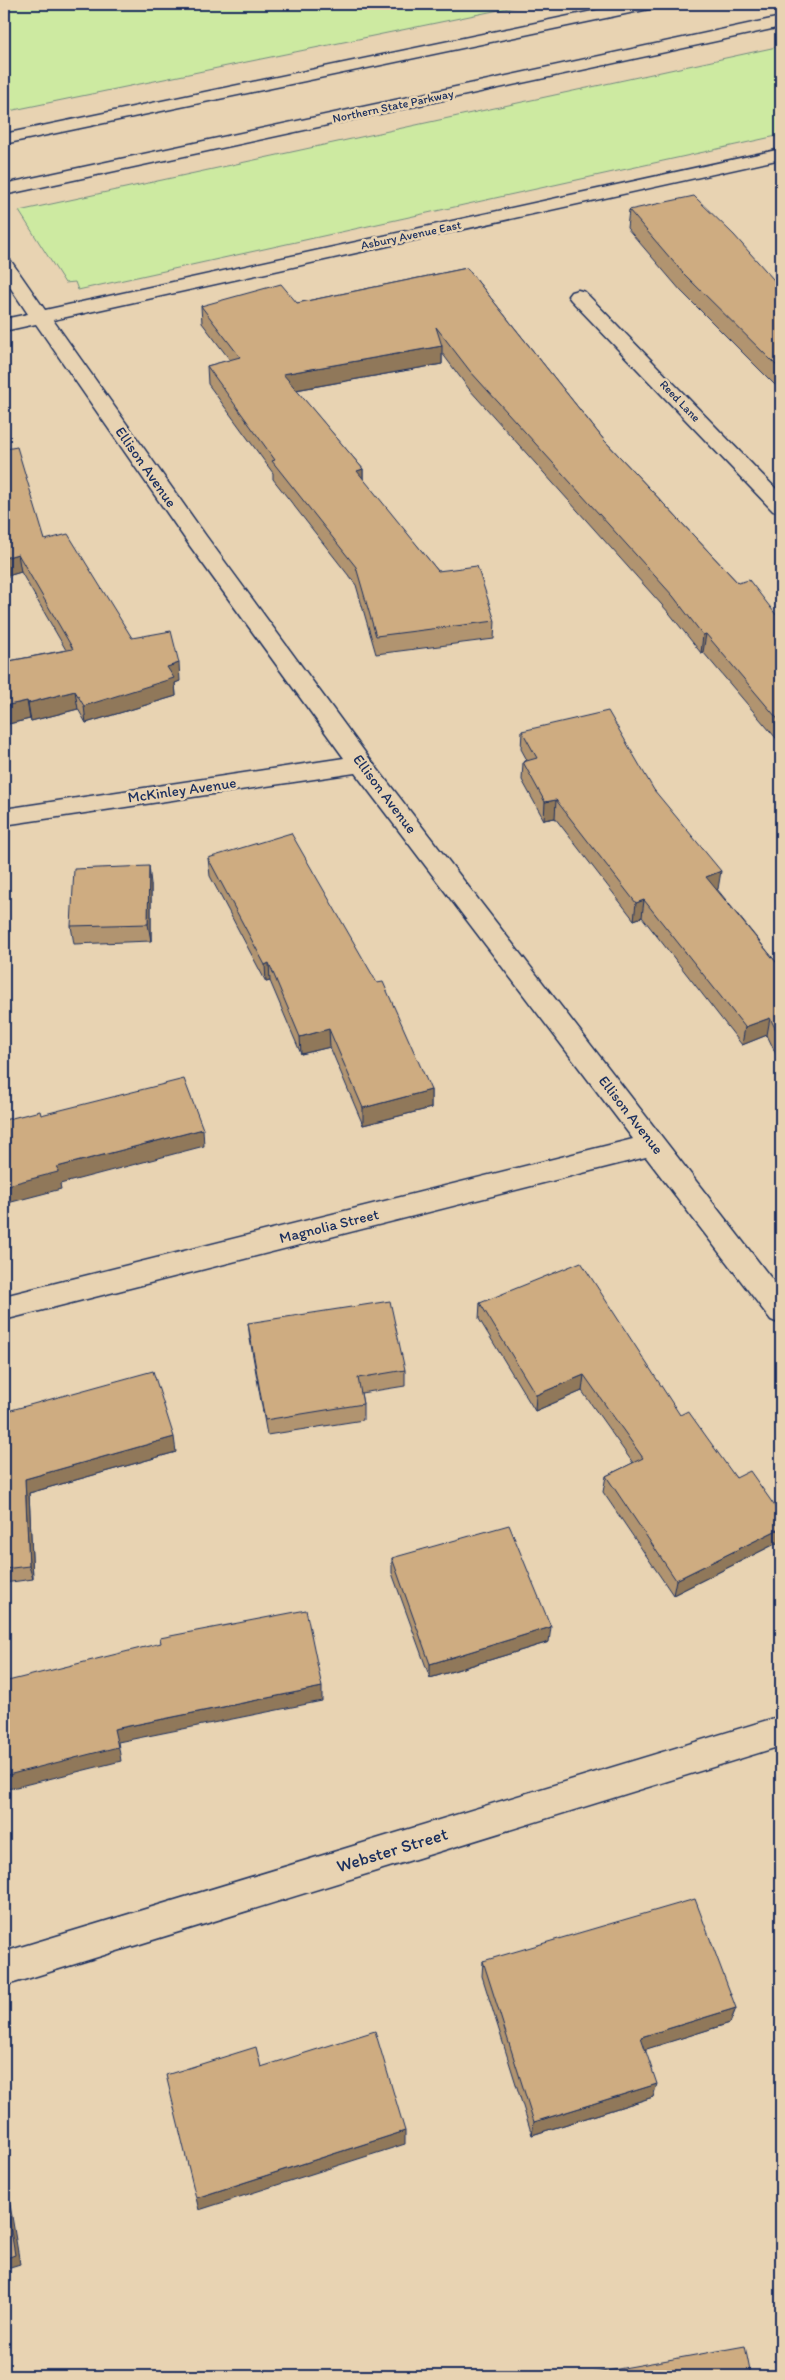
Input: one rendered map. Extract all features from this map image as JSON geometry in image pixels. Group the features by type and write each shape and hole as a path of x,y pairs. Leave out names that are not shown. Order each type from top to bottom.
{"main road":[{"path":"4,139 648,4"},
{"name":"Northern State Parkway","path":"4,190 781,22"},
{"name":"Asbury Avenue East","path":"4,325 781,154"},
{"name":"Ellison Avenue","path":"4,265 198,541 361,764 781,1312"},
{"name":"Reed Lane","path":"578,296 781,506"},
{"name":"McKinley Avenue","path":"4,817 361,764"},
{"name":"Magnolia Street","path":"4,1308 654,1144"},
{"name":"Webster Street","path":"4,1969 781,1731"}],"green space":[{"path":"4,4 528,4 4,112"},
{"path":"781,46 781,135 78,290 75,282 65,283 19,211"}],"building":[{"path":"694,196 734,235 781,288 781,370 683,273 629,210"},
{"path":"467,268 604,440 738,583 749,580 781,621 781,723 706,634 703,635 673,596 470,371 436,327 442,346 283,374 363,469 357,471 438,571 477,566 495,621 376,636 356,567 272,461 275,460 207,366 240,357 201,306 281,284 297,303"},
{"path":"4,446 6,449 17,447 45,540 68,534 132,638 171,631 179,663 167,667 174,678 84,706 75,691 28,703 27,701 4,706 4,662 73,649 18,554 4,558"},
{"path":"608,711 654,790 721,871 706,877 781,968 781,1040 770,1018 745,1027 644,900 636,903 556,800 545,802 523,762 537,758 522,731"},
{"path":"291,833 377,983 383,982 431,1090 363,1108 329,1029 300,1037 269,963 265,965 208,858"},
{"path":"149,866 148,924 71,926 74,869"},
{"path":"184,1079 203,1129 57,1167 58,1172 4,1186 4,1120 40,1111 41,1115"},
{"path":"581,1262 680,1415 688,1411 736,1478 750,1471 781,1515 781,1528 676,1580 606,1476 643,1458 584,1375 536,1395 480,1303"},
{"path":"390,1301 405,1370 358,1378 363,1404 265,1420 248,1323"},
{"path":"153,1371 174,1437 25,1479 29,1566 4,1569 4,1412"},
{"path":"509,1525 551,1627 430,1664 392,1558"},
{"path":"306,1610 322,1687 114,1729 118,1747 4,1776 4,1682 161,1643 160,1638"},
{"path":"695,1899 736,2008 641,2037 657,2084 534,2122 483,1961"},
{"path":"375,2031 405,2131 196,2198 166,2075 256,2047 261,2067"},
{"path":"4,2189 15,2255 4,2259"},
{"path":"745,2346 751,2376 585,2376 585,2375"}]}
